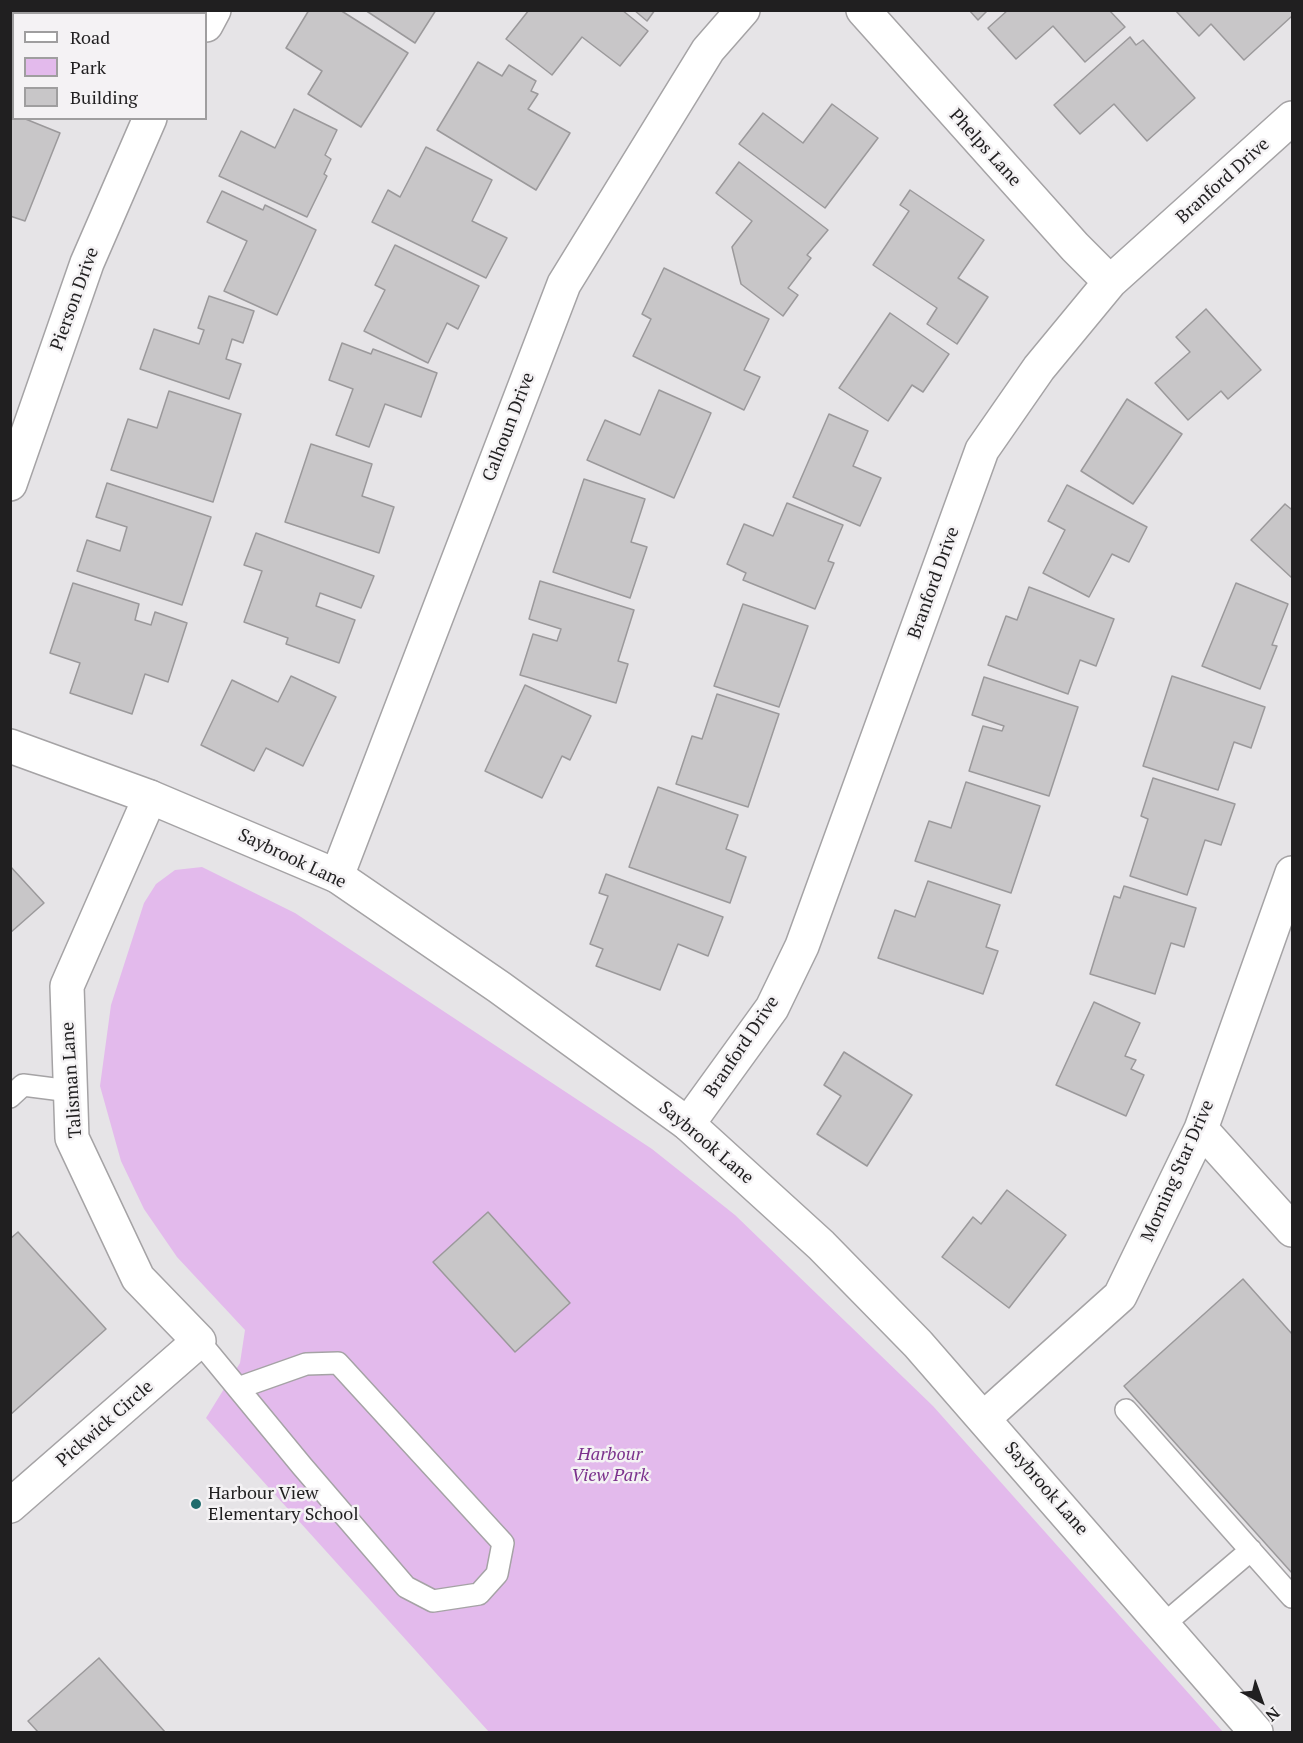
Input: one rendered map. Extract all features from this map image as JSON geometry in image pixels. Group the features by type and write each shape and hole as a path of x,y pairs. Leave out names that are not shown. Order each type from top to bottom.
{"street":[{"name":"Calhoun Drive","path":"337,876 564,284 708,50 743,10"},
{"name":"Phelps Lane","path":"863,10 1067,239 1110,282"},
{"name":"Branford Drive","path":"688,1124 772,1008 802,946 982,450 1039,368 1110,282 1293,118"},
{"name":"Pierson Drive","path":"10,484 87,263 149,120"},
{"name":"Saybrook Lane","path":"10,746 150,797 337,876 499,987 688,1124 821,1245 918,1344 1256,1732"},
{"name":"Talisman Lane","path":"150,797 67,986 72,1138 138,1278 199,1341"},
{"name":"Morning Star Drive","path":"984,1418 1120,1296 1201,1129 1293,873"},
{"path":"1201,1129 1293,1230"},
{"name":"Pickwick Circle","path":"10,1506 199,1341"}],"lane":[{"path":"10,1097 23,1086 70,1091"},
{"path":"199,1341 238,1388 406,1587 433,1600 479,1594 497,1574 502,1544 338,1364 306,1364 238,1388"},
{"path":"1126,1410 1293,1597"},
{"path":"1163,1625 1251,1550"}],"green space":[{"name":"Harbour View Park","path":"202,867 295,913 652,1149 735,1215 933,1406 1223,1732 489,1732 206,1418 240,1363 245,1330 177,1257 144,1209 121,1161 100,1086 111,1005 144,903 156,884 175,870"}],"building":[{"path":"10,10 62,10 64,12 12,12 12,92 10,91"},
{"path":"84,10 124,10 124,12 86,12"},
{"path":"309,10 340,10 408,53 361,127 308,94 322,71 286,48"},
{"path":"365,10 436,10 415,43"},
{"path":"529,10 622,10 648,31 620,66 582,37 552,75 506,39"},
{"path":"634,10 655,10 647,21"},
{"path":"969,10 988,10 978,20"},
{"path":"1008,10 1109,10 1125,27 1085,62 1053,26 1016,59 988,28"},
{"path":"1175,10 1292,10 1292,16 1244,60 1211,24 1199,36"},
{"path":"1130,37 1136,45 1143,40 1195,98 1147,141 1114,104 1080,134 1054,105"},
{"path":"478,62 502,76 509,65 536,81 531,91 538,94 528,109 570,133 536,190 437,130"},
{"path":"832,104 878,138 825,208 739,144 763,113 803,143"},
{"path":"294,109 337,130 325,155 331,159 324,174 327,176 307,217 219,176 241,131 275,148"},
{"path":"10,114 12,120 28,120 60,133 25,221 10,216"},
{"path":"426,147 492,180 472,221 507,238 486,278 372,222 388,190 400,197"},
{"path":"739,162 828,230 807,255 811,258 788,288 798,295 783,316 741,284 732,247 752,221 716,193"},
{"path":"910,190 984,240 958,278 988,297 957,344 927,324 937,308 873,265 909,211 900,205"},
{"path":"222,191 263,210 265,205 316,230 277,315 224,291 247,241 207,222"},
{"path":"395,245 479,286 458,329 447,323 428,363 364,331 385,290 375,285"},
{"path":"664,268 769,319 744,370 760,377 744,410 633,356 651,319 642,314"},
{"path":"209,296 254,311 243,343 232,339 226,359 241,364 229,399 140,369 154,329 199,344 204,330 198,328"},
{"path":"1206,309 1261,370 1228,399 1221,391 1188,420 1155,383 1190,352 1176,337"},
{"path":"890,313 949,354 923,392 912,385 888,421 839,388"},
{"path":"342,343 371,354 373,349 437,373 421,417 385,404 369,447 336,435 353,389 329,380"},
{"path":"659,390 711,413 674,498 587,460 605,420 640,435"},
{"path":"169,391 241,414 213,502 111,470 128,419 157,428"},
{"path":"1127,399 1182,434 1133,504 1081,471"},
{"path":"829,414 868,431 853,466 881,478 860,526 793,497"},
{"path":"311,444 372,464 362,496 394,507 379,553 285,522"},
{"path":"584,479 645,499 631,542 647,547 630,598 553,572"},
{"path":"107,483 211,517 182,605 77,571 87,540 120,551 127,527 96,517"},
{"path":"1067,485 1147,527 1129,562 1112,554 1089,597 1043,573 1065,530 1048,521"},
{"path":"787,503 843,525 828,561 834,563 815,609 743,580 746,573 727,564 744,524 773,536"},
{"path":"1285,504 1291,509 1292,507 1292,578 1251,540"},
{"path":"256,533 374,576 361,608 320,593 316,606 355,620 339,663 286,644 288,638 244,622 262,571 244,565"},
{"path":"540,581 634,610 618,661 628,664 616,703 520,675 533,634 557,641 561,629 529,619"},
{"path":"73,583 139,604 135,620 151,625 155,612 187,623 168,682 145,674 132,714 70,693 80,663 50,653"},
{"path":"1236,583 1288,604 1272,645 1277,646 1260,689 1202,666"},
{"path":"1029,587 1114,619 1096,666 1080,660 1068,694 988,665 1006,616 1017,620"},
{"path":"743,604 808,626 779,707 714,686"},
{"path":"291,676 336,697 303,766 266,748 254,771 201,745 232,680 278,702"},
{"path":"1172,676 1265,707 1251,748 1234,742 1218,790 1143,766"},
{"path":"984,677 1078,707 1049,796 969,771 983,726 1002,731 1004,726 972,715"},
{"path":"525,685 591,716 570,760 562,756 542,798 485,771"},
{"path":"717,694 779,714 748,807 676,784 692,736 702,739"},
{"path":"1153,778 1235,804 1221,845 1205,840 1187,895 1130,876 1148,819 1141,816"},
{"path":"966,782 1040,806 1011,893 915,861 929,821 951,828"},
{"path":"658,787 738,815 726,849 746,857 730,903 629,867"},
{"path":"10,866 44,903 10,933"},
{"path":"606,874 723,917 708,956 678,944 660,990 596,966 603,949 590,944 608,896 599,893"},
{"path":"928,881 1000,905 986,947 998,951 983,994 878,958 895,910 915,917"},
{"path":"1124,886 1196,908 1184,947 1171,943 1155,994 1090,974 1114,896 1120,898"},
{"path":"1094,1002 1140,1023 1125,1056 1136,1060 1131,1069 1144,1075 1126,1116 1056,1085"},
{"path":"844,1052 912,1095 867,1166 817,1134 841,1096 824,1085"},
{"path":"1007,1190 1066,1235 1009,1308 942,1257 973,1217 981,1224"},
{"path":"488,1212 570,1303 515,1352 433,1262"},
{"path":"18,1232 106,1329 10,1415 10,1239"},
{"path":"1243,1279 1292,1334 1292,1573 1124,1386"},
{"path":"99,1658 165,1732 38,1732 28,1721"}],"place":[{"name":"Harbour View Elementary School","path":"196,1504"}]}
